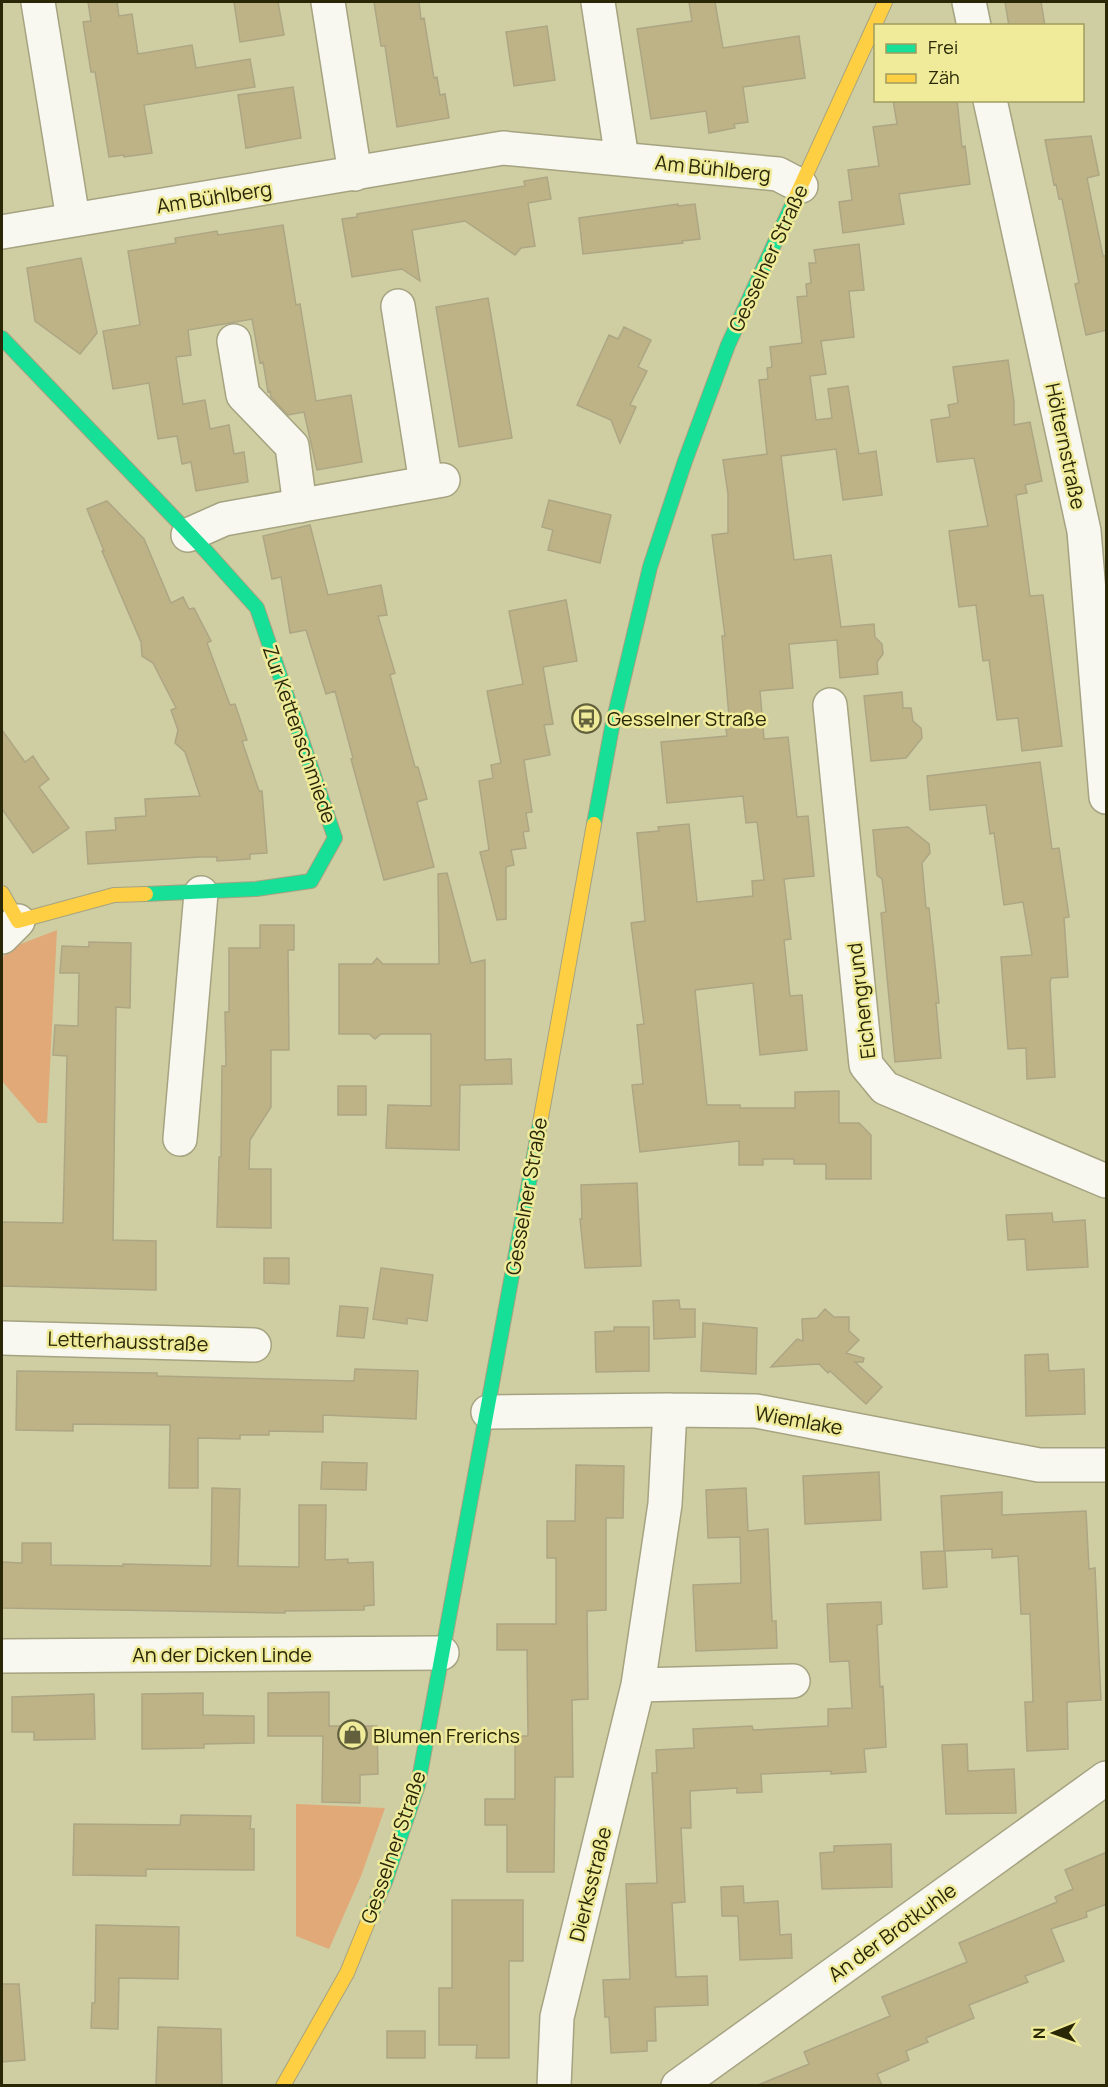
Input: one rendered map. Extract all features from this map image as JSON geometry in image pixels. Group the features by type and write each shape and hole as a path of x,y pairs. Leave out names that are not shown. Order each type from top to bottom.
{"street":[{"path":"38,2 73,219"},
{"path":"328,2 355,174"},
{"path":"598,2 622,159"},
{"name":"Gesselner Straße","path":"875,24 885,2"},
{"path":"969,2 974,24"},
{"name":"Gesselner Straße","path":"283,2085 347,1973 385,1882 418,1785 612,728 650,567 685,461 728,345 874,26"},
{"name":"Hölternstraße","path":"990,102 1095,531 1107,797"},
{"name":"Am Bühlberg","path":"2,232 503,148 778,174 801,186"},
{"path":"188,535 224,519 434,481 398,306"},
{"name":"Zur Kettenschmiede","path":"2,338 188,535 205,550 257,608 335,838 311,881 256,889 201,893 114,895 10,929 2,893"},
{"path":"234,341 243,395 292,446 300,506"},
{"name":"Eichengrund","path":"830,705 866,1065 885,1088 1107,1181"},
{"path":"180,1139 201,893"},
{"name":"Letterhausstraße","path":"2,1338 254,1345"},
{"name":"Dierksstraße","path":"554,2085 557,2017 638,1685 665,1504 670,1410"},
{"name":"Wiemlake","path":"488,1412 756,1411 1039,1465 1107,1465"},
{"name":"An der Dicken Linde","path":"2,1656 442,1653"},
{"path":"638,1685 793,1681"},
{"name":"An der Brotkuhle","path":"678,2085 1107,1778"}],"shaded area":[{"path":"57,930 47,1123 38,1123 2,1081 2,958 13,947"},
{"path":"296,1804 385,1808 361,1876 329,1949 296,1936"}],"building":[{"path":"88,2 117,2 119,16 132,14 138,54 192,45 196,68 250,59 255,87 144,105 152,153 109,157 95,72 91,72 83,22 91,21"},
{"path":"234,2 278,2 284,35 240,42"},
{"path":"374,2 419,2 421,19 424,18 434,78 437,77 440,95 445,94 449,118 397,127 385,46 381,46"},
{"path":"689,2 715,2 723,48 799,36 805,78 743,87 748,122 734,124 735,128 709,133 706,111 651,119 637,29 692,21"},
{"path":"1005,2 1041,2 1045,24 1009,24"},
{"path":"547,26 555,80 514,86 506,32"},
{"path":"293,87 301,138 246,148 238,95"},
{"path":"893,102 957,102 962,147 965,146 970,184 899,194 904,224 843,233 839,202 852,200 848,170 879,166 873,127 897,124"},
{"path":"1091,136 1099,175 1087,178 1103,256 1107,256 1107,330 1086,335 1075,284 1079,283 1062,199 1059,199 1056,184 1054,185 1045,140"},
{"path":"547,177 551,199 528,203 535,246 521,248 515,255 465,221 412,230 420,281 402,269 352,277 342,219 357,217 357,214 525,186 524,181"},
{"path":"678,204 678,206 695,204 700,239 682,241 683,243 583,254 579,218"},
{"path":"283,225 296,305 300,304 316,401 351,395 362,462 317,470 304,412 288,415 271,397 270,391 268,392 252,319 188,330 191,355 176,357 183,404 205,400 210,429 229,425 234,454 244,452 248,482 196,491 191,462 182,464 177,436 158,439 149,383 113,389 103,331 140,325 128,251 176,243 175,238 217,231 218,235"},
{"path":"859,244 864,290 849,291 854,337 821,341 826,374 810,376 816,420 832,418 828,389 848,386 859,454 876,451 882,495 843,500 836,449 781,456 794,560 831,555 841,627 874,624 875,637 882,644 883,654 877,662 878,674 840,678 837,640 789,644 793,688 760,691 764,739 788,737 797,817 808,816 814,876 784,879 791,939 784,940 790,996 802,995 807,1050 760,1055 753,983 695,990 707,1105 740,1105 740,1108 795,1108 795,1092 839,1091 839,1123 859,1123 871,1135 871,1179 826,1179 826,1164 794,1164 794,1159 763,1159 763,1165 739,1165 739,1141 640,1152 632,1085 643,1084 637,1025 644,1024 631,923 645,921 637,833 659,831 658,827 689,824 697,902 753,896 752,881 764,880 757,822 746,823 743,796 667,803 661,742 727,736 726,729 730,728 722,636 725,636 712,535 728,533 728,494 723,460 767,454 759,380 768,379 767,368 772,367 770,347 802,343 797,297 807,296 806,284 811,283 809,263 816,263 814,250"},
{"path":"81,258 97,333 80,354 35,321 27,268"},
{"path":"488,298 512,438 459,447 436,307"},
{"path":"624,327 651,340 638,367 647,371 630,405 636,407 620,443 611,420 577,405 609,335 618,339"},
{"path":"1008,360 1014,402 1014,425 1030,422 1042,481 1025,485 1027,493 1016,495 1030,596 1043,595 1062,746 1022,751 1018,718 997,720 989,660 983,661 976,605 959,607 949,531 988,526 974,458 937,462 931,420 950,417 948,405 958,403 953,367"},
{"path":"549,500 611,515 600,563 548,550 553,530 542,527"},
{"path":"107,501 144,539 171,603 183,597 189,609 194,608 211,641 207,643 230,705 235,704 247,740 242,741 259,791 262,791 267,853 250,854 250,859 217,861 217,857 200,857 88,864 86,832 116,830 115,818 146,816 145,799 200,796 185,752 175,743 178,730 171,710 176,708 153,663 142,656 141,642 102,551 104,551 87,509"},
{"path":"310,525 328,595 381,585 387,615 378,616 395,673 390,675 415,767 418,767 427,799 417,802 434,867 384,880 335,691 326,694 306,630 290,633 281,577 272,579 263,536"},
{"path":"566,600 577,661 543,667 553,724 544,725 550,755 524,760 532,812 526,813 529,831 523,832 526,848 511,850 514,865 506,867 506,919 497,920 480,852 489,850 479,781 493,778 491,765 501,763 487,691 523,684 509,611"},
{"path":"902,692 903,708 911,708 913,721 921,728 922,738 906,758 871,761 864,696"},
{"path":"2,730 25,762 33,756 49,779 39,787 69,828 33,853 2,809"},
{"path":"1040,762 1052,849 1059,848 1069,917 1064,918 1068,977 1051,978 1050,983 1055,1077 1027,1079 1026,1048 1008,1049 1001,957 1032,955 1023,902 1004,905 994,833 990,834 986,805 930,810 927,776"},
{"path":"908,827 929,844 930,853 922,863 939,1003 936,1003 941,1058 895,1062 881,913 886,912 882,879 877,875 873,830"},
{"path":"447,873 471,963 485,960 485,1060 511,1059 512,1084 460,1085 459,1150 386,1148 388,1105 431,1106 431,1034 381,1034 375,1039 369,1034 339,1034 339,964 372,964 377,958 383,964 439,964 438,874"},
{"path":"260,925 294,925 294,950 288,950 289,1050 271,1050 271,1107 250,1140 249,1169 271,1169 271,1228 217,1227 219,1157 221,1157 222,1066 226,1066 225,1012 229,1012 229,948 260,948"},
{"path":"89,942 131,943 130,1008 116,1007 113,1240 156,1241 156,1290 2,1286 2,1222 63,1223 67,1056 53,1055 55,1025 78,1026 79,973 60,973 62,946 89,947"},
{"path":"338,1086 366,1086 366,1115 338,1115"},
{"path":"637,1183 641,1266 585,1268 580,1219 582,1219 581,1185"},
{"path":"1052,1213 1053,1222 1085,1220 1088,1267 1027,1270 1025,1239 1008,1240 1006,1215"},
{"path":"264,1258 289,1258 289,1284 264,1283"},
{"path":"381,1268 433,1275 427,1321 407,1318 407,1324 373,1319"},
{"path":"679,1300 680,1309 695,1309 695,1337 654,1339 653,1301"},
{"path":"340,1306 368,1308 364,1338 337,1336"},
{"path":"825,1309 834,1317 849,1317 849,1331 859,1340 846,1353 864,1358 863,1362 855,1362 882,1387 866,1404 819,1364 771,1367 797,1339 803,1341 802,1319 817,1318"},
{"path":"703,1323 757,1328 756,1374 701,1371"},
{"path":"614,1327 649,1327 649,1371 596,1372 595,1332 614,1331"},
{"path":"1048,1354 1049,1371 1084,1369 1085,1414 1026,1416 1025,1355"},
{"path":"355,1369 418,1371 416,1419 323,1415 323,1432 269,1431 269,1435 240,1435 240,1439 198,1438 198,1488 169,1488 170,1425 73,1424 73,1431 16,1430 17,1371 157,1373 157,1376 354,1381"},
{"path":"322,1462 367,1463 366,1490 321,1489"},
{"path":"576,1465 624,1466 623,1518 606,1518 606,1610 587,1611 588,1699 572,1700 573,1777 555,1777 554,1872 507,1872 507,1825 485,1825 485,1799 515,1799 515,1736 528,1736 527,1650 497,1650 497,1624 556,1624 556,1558 547,1558 547,1521 575,1521"},
{"path":"879,1472 881,1520 805,1524 803,1476"},
{"path":"212,1488 240,1489 238,1566 299,1567 299,1505 326,1505 325,1560 348,1559 348,1563 373,1562 374,1605 364,1606 364,1610 285,1611 285,1613 2,1608 2,1562 22,1563 22,1543 51,1543 51,1565 211,1566"},
{"path":"746,1488 748,1531 768,1529 772,1621 776,1621 777,1648 696,1651 693,1585 741,1583 740,1537 708,1538 706,1490"},
{"path":"1002,1492 1002,1515 1086,1511 1089,1569 1095,1568 1101,1700 1067,1702 1068,1749 1027,1751 1025,1702 1033,1702 1030,1614 1021,1614 1018,1556 992,1558 992,1549 945,1551 947,1587 923,1589 921,1552 944,1551 941,1496"},
{"path":"881,1602 882,1624 877,1625 886,1747 864,1749 866,1772 761,1774 762,1792 737,1793 737,1788 690,1791 691,1828 681,1828 685,1902 672,1903 676,1977 707,1976 708,2005 655,2007 656,2041 647,2041 647,2051 611,2053 609,2017 605,2017 603,1980 630,1979 626,1884 657,1883 652,1773 657,1773 656,1750 694,1748 693,1729 752,1726 753,1730 828,1726 828,1709 852,1708 849,1661 830,1662 827,1604"},
{"path":"329,1692 329,1726 377,1726 378,1774 360,1775 360,1803 322,1802 323,1736 268,1736 268,1693"},
{"path":"203,1693 203,1715 254,1716 254,1743 204,1744 204,1748 142,1749 142,1694"},
{"path":"94,1694 95,1739 34,1740 34,1732 12,1732 12,1697"},
{"path":"967,1744 968,1771 1014,1769 1016,1813 946,1814 942,1745"},
{"path":"181,1815 251,1816 250,1829 254,1829 254,1870 146,1869 146,1876 73,1875 74,1824 180,1825"},
{"path":"891,1844 892,1887 822,1889 820,1853 834,1852 834,1846"},
{"path":"1107,1852 1107,1904 1086,1912 1087,1917 1051,1929 1064,1961 1025,1976 1028,1982 969,2005 974,2018 926,2038 928,2042 906,2051 909,2060 877,2074 882,2085 758,2085 809,2064 804,2052 890,2016 882,1997 967,1962 959,1943 1057,1902 1055,1897 1073,1889 1065,1870"},
{"path":"743,1886 744,1903 778,1901 780,1935 791,1934 792,1958 740,1960 738,1916 722,1916 721,1887"},
{"path":"452,1900 523,1900 523,1961 509,1961 509,2058 476,2058 477,2045 439,2045 439,1988 452,1988"},
{"path":"96,1925 179,1927 178,1979 119,1978 118,2029 91,2028 92,2003 95,2003"},
{"path":"2,1984 19,1984 25,2060 2,2062"},
{"path":"158,2027 221,2029 222,2085 156,2085"},
{"path":"387,2031 425,2031 425,2058 387,2058"}],"traffic: fast":[{"path":"594,824 612,727 650,567 685,461 728,345 793,203"},
{"path":"2,338 205,550 257,608 335,838 311,881 256,889 146,894"},
{"path":"371,1914 385,1882 418,1785 540,1123"}],"traffic: slow":[{"path":"875,24 885,2"},
{"path":"793,203 874,26"},
{"path":"540,1123 594,824"},
{"path":"2,893 18,921 114,895 146,894"},
{"path":"283,2086 347,1973 371,1914"}],"place":[{"name":"Gesselner Straße","path":"586,718"},
{"name":"Blumen Frerichs","path":"352,1735"}]}
